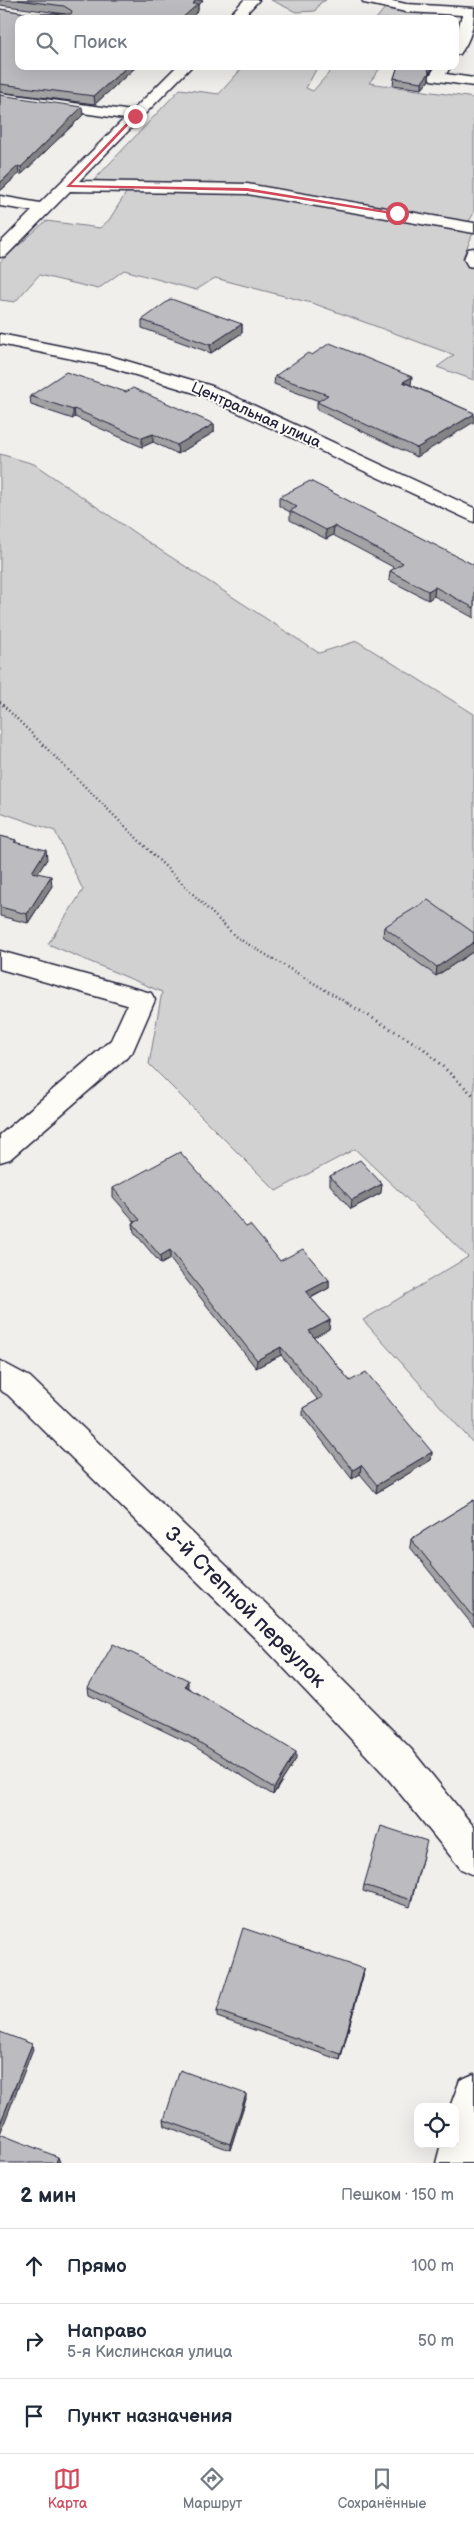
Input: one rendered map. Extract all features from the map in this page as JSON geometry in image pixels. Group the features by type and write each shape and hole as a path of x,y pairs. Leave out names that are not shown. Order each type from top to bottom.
{"street":[{"path":"237,15 252,0"},
{"path":"369,0 406,8 472,12 459,46"},
{"path":"0,252 68,186 181,70"},
{"path":"441,70 436,77 474,82"},
{"path":"0,97 135,116"},
{"path":"68,186 247,189 474,228"},
{"path":"0,201 44,208"},
{"path":"474,253 472,259 474,262"},
{"name":"Центральная улица","path":"0,339 110,361 205,390 474,516"},
{"path":"0,960 142,1000 122,1046 0,1151"},
{"name":"3-й Степной переулок","path":"0,1374 19,1386 276,1636 398,1762 474,1856"},
{"path":"457,2163 474,2094"}],"path":[{"path":"0,702 236,937 423,1048 474,1096"}],"shaded area":[{"path":"271,0 326,0 320,3 315,11 296,12"},
{"path":"385,8 425,12 423,15 379,15"},
{"path":"240,70 316,70 306,88 313,91 331,70 379,70 369,83 474,98 474,213 468,223 309,195 101,183 95,179 180,89 219,94"},
{"path":"128,190 208,190 267,195 474,231 463,257 474,270 474,380 437,367 454,355 315,304 215,278 196,290 124,270 98,289 39,275 15,302 0,300 0,262 46,221 100,228 109,220"},
{"path":"0,454 34,464 154,546 319,653 357,641 474,714 474,1444 363,1320 468,1257 355,1149 276,1191 149,1064 162,992 48,944 83,890 55,831 0,812"}],"building":[{"path":"18,0 196,0 193,4 198,4 186,15 15,15 15,70 123,70 94,96 0,84 0,9 32,14 71,14 72,11 64,6"},
{"path":"397,70 428,70 429,73 422,82 394,78"},
{"path":"0,95 82,107 21,167 18,166 0,183"},
{"path":"171,299 242,324 210,345 142,320"},
{"path":"330,343 412,377 403,382 474,414 417,448 317,402 328,395 275,376 308,353 312,355"},
{"path":"66,372 126,392 133,388 214,424 177,445 153,434 142,438 74,409 30,396"},
{"path":"310,481 474,565 474,608 435,587 428,591 390,571 403,563 334,526 326,530 290,511 297,507 279,497"},
{"path":"0,836 16,840 14,842 46,850 32,872 51,876 27,914 0,907"},
{"path":"428,900 474,933 474,942 437,967 384,927"},
{"path":"180,1152 246,1227 250,1225 280,1261 303,1249 329,1280 306,1292 330,1320 309,1331 350,1381 366,1372 432,1452 377,1485 361,1465 353,1470 303,1408 323,1397 281,1347 257,1360 170,1250 160,1256 133,1223 140,1220 113,1188"},
{"path":"360,1160 382,1184 352,1200 330,1176"},
{"path":"474,1500 474,1617 411,1539"},
{"path":"113,1644 188,1680 185,1686 296,1752 274,1788 189,1736 88,1688"},
{"path":"381,1826 427,1841 411,1900 364,1885"},
{"path":"243,1928 364,1969 341,2054 217,2011"},
{"path":"0,2032 32,2044 0,2124"},
{"path":"180,2070 246,2094 230,2144 164,2120"},
{"path":"0,2134 58,2157 56,2163 0,2163"}],"route":[{"path":"135,116 68,186 247,189 397,213"}]}
